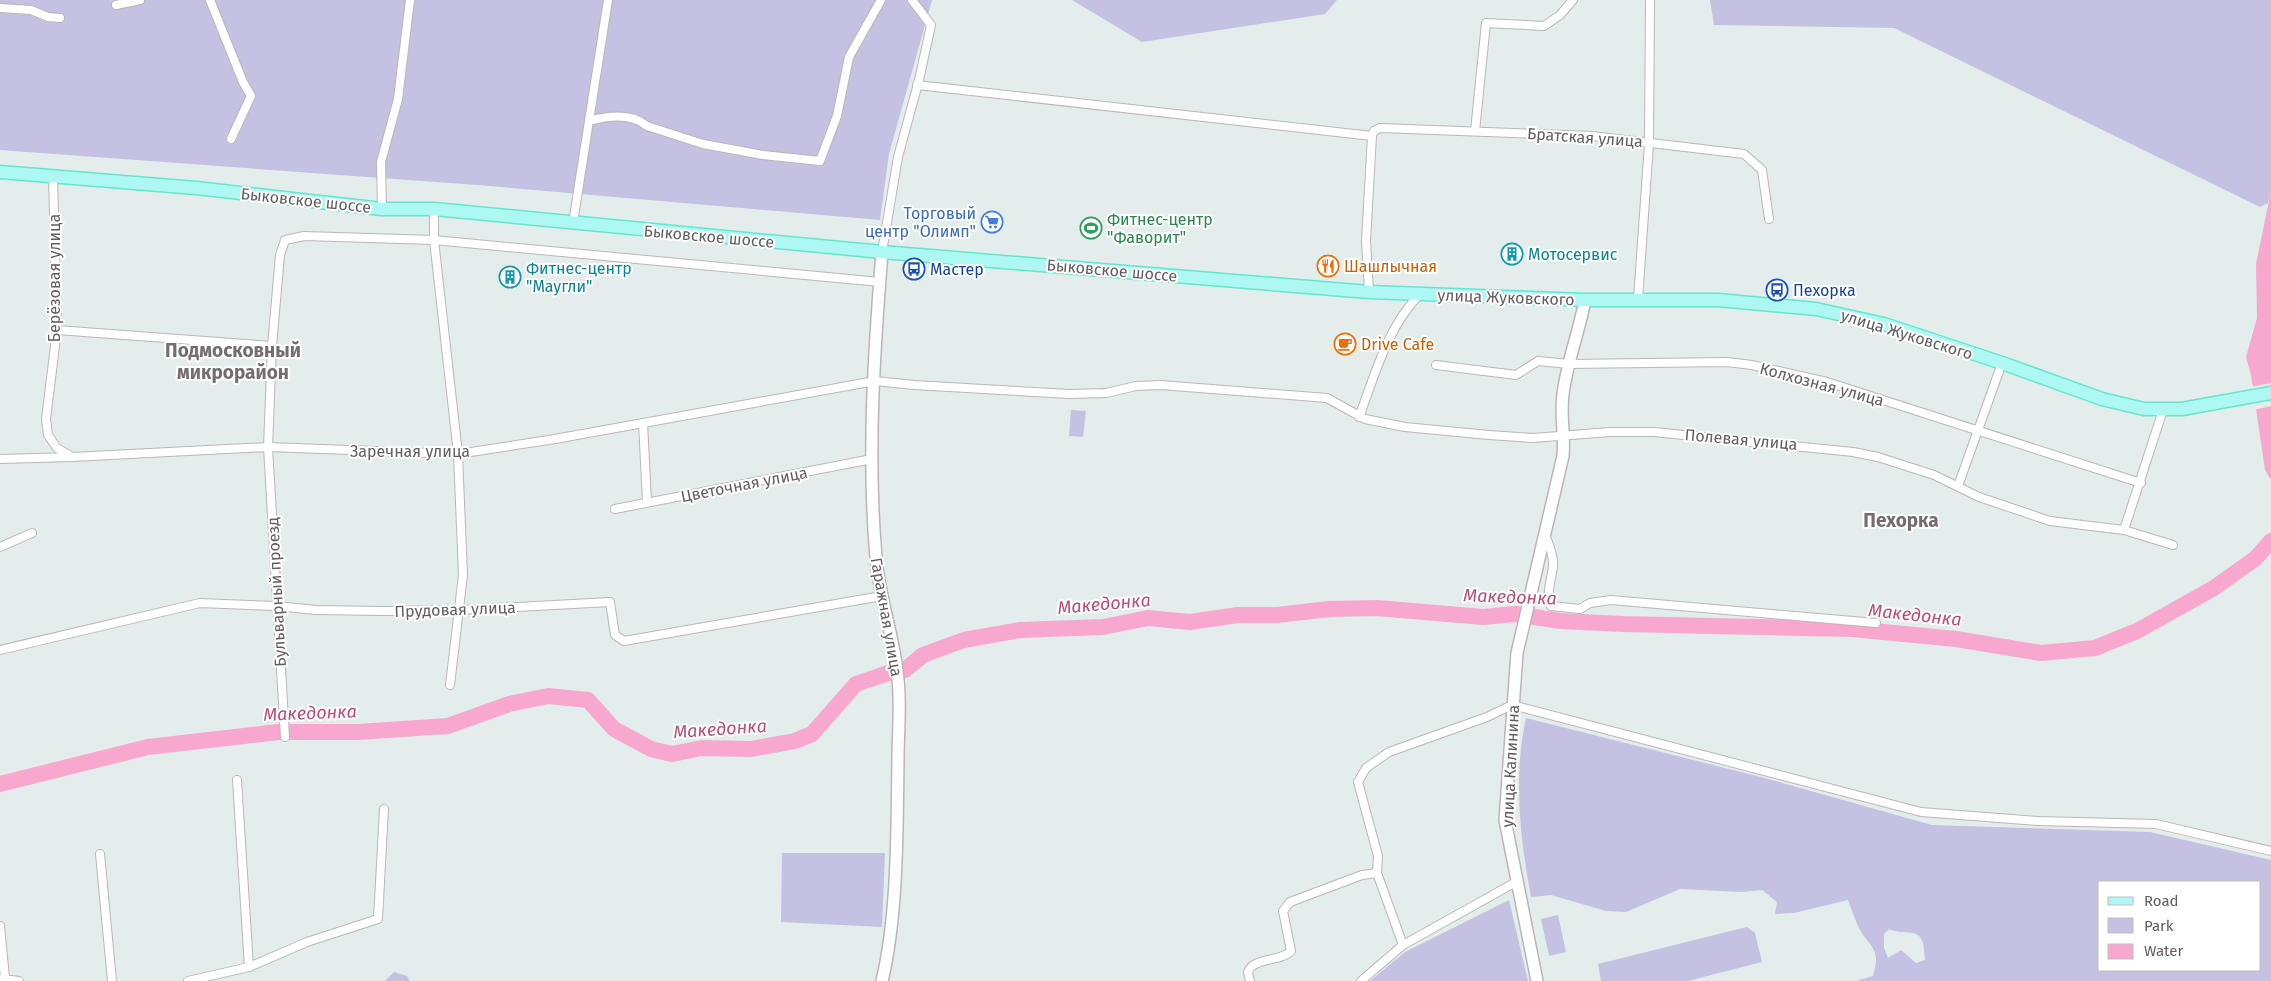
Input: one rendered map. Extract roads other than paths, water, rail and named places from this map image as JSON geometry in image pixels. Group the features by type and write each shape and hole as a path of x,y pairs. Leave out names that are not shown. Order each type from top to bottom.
{"main road":[{"name":"Быковское шоссе","path":"0,172 196,188 382,209 434,209 882,252 1419,295"},
{"name":"улица Жуковского","path":"1419,295 1584,300 1718,300 1816,309 1884,324 2002,363 2102,399 2163,410 2271,394"}],"street":[{"path":"116,5 140,0"},
{"path":"210,0 243,82 251,96 232,139"},
{"path":"382,209 381,162 398,99 410,0"},
{"path":"573,223 608,0"},
{"path":"589,121 607,116 640,120 647,126 703,144 763,155 820,161 837,116 849,57 881,0"},
{"path":"882,252 898,158 918,84 931,25 912,0"},
{"path":"1476,131 1486,22 1544,26 1560,15 1574,0"},
{"name":"Братская улица","path":"1372,136 1374,131 1380,128 1592,136 1649,144 1650,0"},
{"path":"0,8 31,10 48,17 60,18"},
{"path":"918,84 1372,136 1366,241 1369,292"},
{"path":"1638,299 1649,144 1744,154 1762,170 1769,219"},
{"name":"Берёзовая улица","path":"52,176 57,330 47,427 48,435 57,448 72,457"},
{"path":"434,209 434,240 458,454 463,574 450,684"},
{"name":"Бульварный проезд","path":"285,737 268,447 272,346 280,255 285,240 304,236 434,240"},
{"path":"434,240 880,282"},
{"name":"Гаражная улица","path":"882,252 872,459 876,559 897,673 894,868 889,937 882,981"},
{"path":"1359,417 1391,334 1407,307 1419,295"},
{"path":"1565,436 1561,409 1584,300"},
{"path":"57,330 272,346"},
{"name":"Колхозная улица","path":"1436,365 1516,375 1538,361 1569,364 1727,362 1752,365 1827,382 2141,483"},
{"path":"1958,486 1980,431 2002,363"},
{"name":"Заречная улица","path":"0,458 72,457 268,447 458,454 643,423 875,380 1070,394 1106,393 1136,386 1161,385 1295,395 1327,398 1359,417"},
{"path":"2124,530 2141,483 2163,410"},
{"name":"Полевая улица","path":"1359,417 1405,427 1489,436 1565,436 1610,432 1692,434 1744,442 1806,446 1878,457 1934,475 1979,497 2050,521 2124,530 2173,545"},
{"path":"643,423 647,502"},
{"name":"улица Калинина","path":"1537,981 1505,820 1517,653 1565,436"},
{"name":"Цветочная улица","path":"615,509 872,459"},
{"path":"0,547 32,533"},
{"path":"1544,533 1550,547 1553,565 1550,577 1549,602 1551,606 1580,609 1590,603 1611,600 1876,623"},
{"name":"Прудовая улица","path":"0,650 200,603 276,606 316,610 459,610 610,602 615,635 624,642 882,596"},
{"path":"1403,945 1377,873 1378,856 1358,782 1366,768 1388,752 1487,717 1512,705 1921,812 2038,821 2156,824 2271,851"},
{"path":"237,780 249,967"},
{"path":"188,981 249,967 307,942 378,919 384,809"},
{"path":"100,854 112,981"},
{"path":"1250,981 1248,972 1253,965 1291,951 1283,911 1290,902 1362,875 1377,873"},
{"path":"1361,981 1403,945 1516,882"},
{"path":"0,926 2,979 20,981"}],"water":[{"path":"2271,191 2271,480 2265,470 2251,375 2246,357 2257,318 2256,264"}],"waterway":[{"name":"Македонка","path":"0,784 148,747 279,732 358,732 448,726 509,704 548,696 588,700 614,729 651,749 672,754 702,748 751,749 795,741 812,734 856,684 888,673 905,670 923,655 964,640 1020,630 1103,627 1148,618 1190,622 1238,615 1277,615 1329,609 1377,608 1483,617 1515,614 1560,621 1623,624 1852,629 1956,639 2041,653 2095,648 2137,631 2214,588 2256,558 2271,541"}],"place":[{"name":"Торговый центр \"Олимп\"","path":"992,222"},
{"name":"Фитнес-центр \"Фаворит\"","path":"1091,228"},
{"name":"Мотосервис","path":"1512,254"},
{"name":"Шашлычная","path":"1328,266"},
{"name":"Мастер","path":"914,269"},
{"name":"Фитнес-центр \"Маугли\"","path":"510,277"},
{"name":"Пехорка","path":"1777,290"},
{"name":"Drive Cafe","path":"1345,344"}],"district":[{"name":"Подмосковный микрорайон","path":"233,361"},
{"name":"Пехорка","path":"1901,520"}]}
